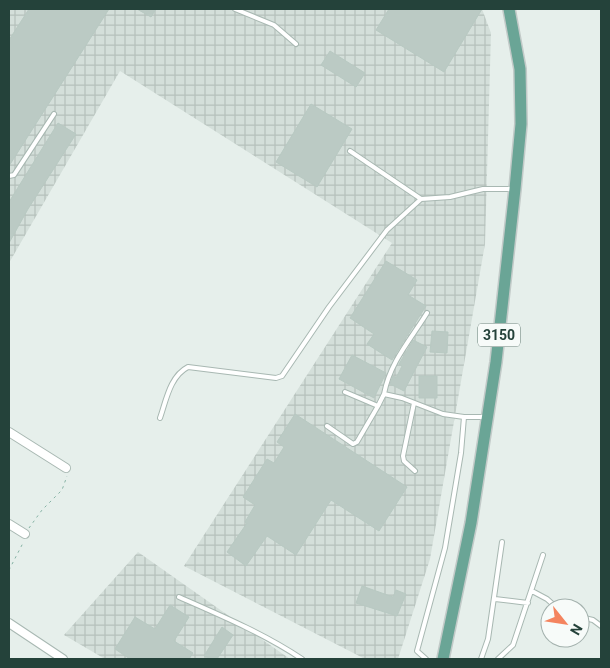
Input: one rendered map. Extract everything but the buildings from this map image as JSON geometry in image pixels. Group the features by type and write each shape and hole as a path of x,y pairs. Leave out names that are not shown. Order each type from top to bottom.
{"main road":[{"name":"3150","path":"442,659 471,523 496,362 516,189 521,124 520,69 509,9"}],"street":[{"path":"9,432 66,468"},
{"path":"9,524 25,534"},
{"path":"9,623 63,659"}],"lane":[{"path":"235,9 274,25 296,44"},
{"path":"9,176 14,175 54,114"},
{"path":"350,151 421,199"},
{"path":"160,418 174,379 179,371 188,367 276,378 282,376 329,307 387,230 421,199 450,196 483,189 516,189"},
{"path":"327,426 353,444 357,442 384,394 386,380 396,358 427,313"},
{"path":"345,392 378,406"},
{"path":"384,394 443,414 464,417 487,417"},
{"path":"414,403 402,456 404,461 415,471"},
{"path":"426,659 417,651 444,548 461,453 464,417"},
{"path":"481,659 488,639 502,542"},
{"path":"498,659 513,645 543,555"},
{"path":"532,591 546,598"},
{"path":"179,597 222,616 302,659"},
{"path":"495,599 528,603"},
{"path":"590,619 601,626"}],"path":[{"path":"9,570 22,548 25,534 42,510 62,490 67,480 66,468"}],"shaded area":[{"path":"9,9 482,9 491,33 485,244 430,559 398,659 365,659 184,566 392,243 120,71 9,263"},
{"path":"138,552 290,659 105,659 64,635"}]}
